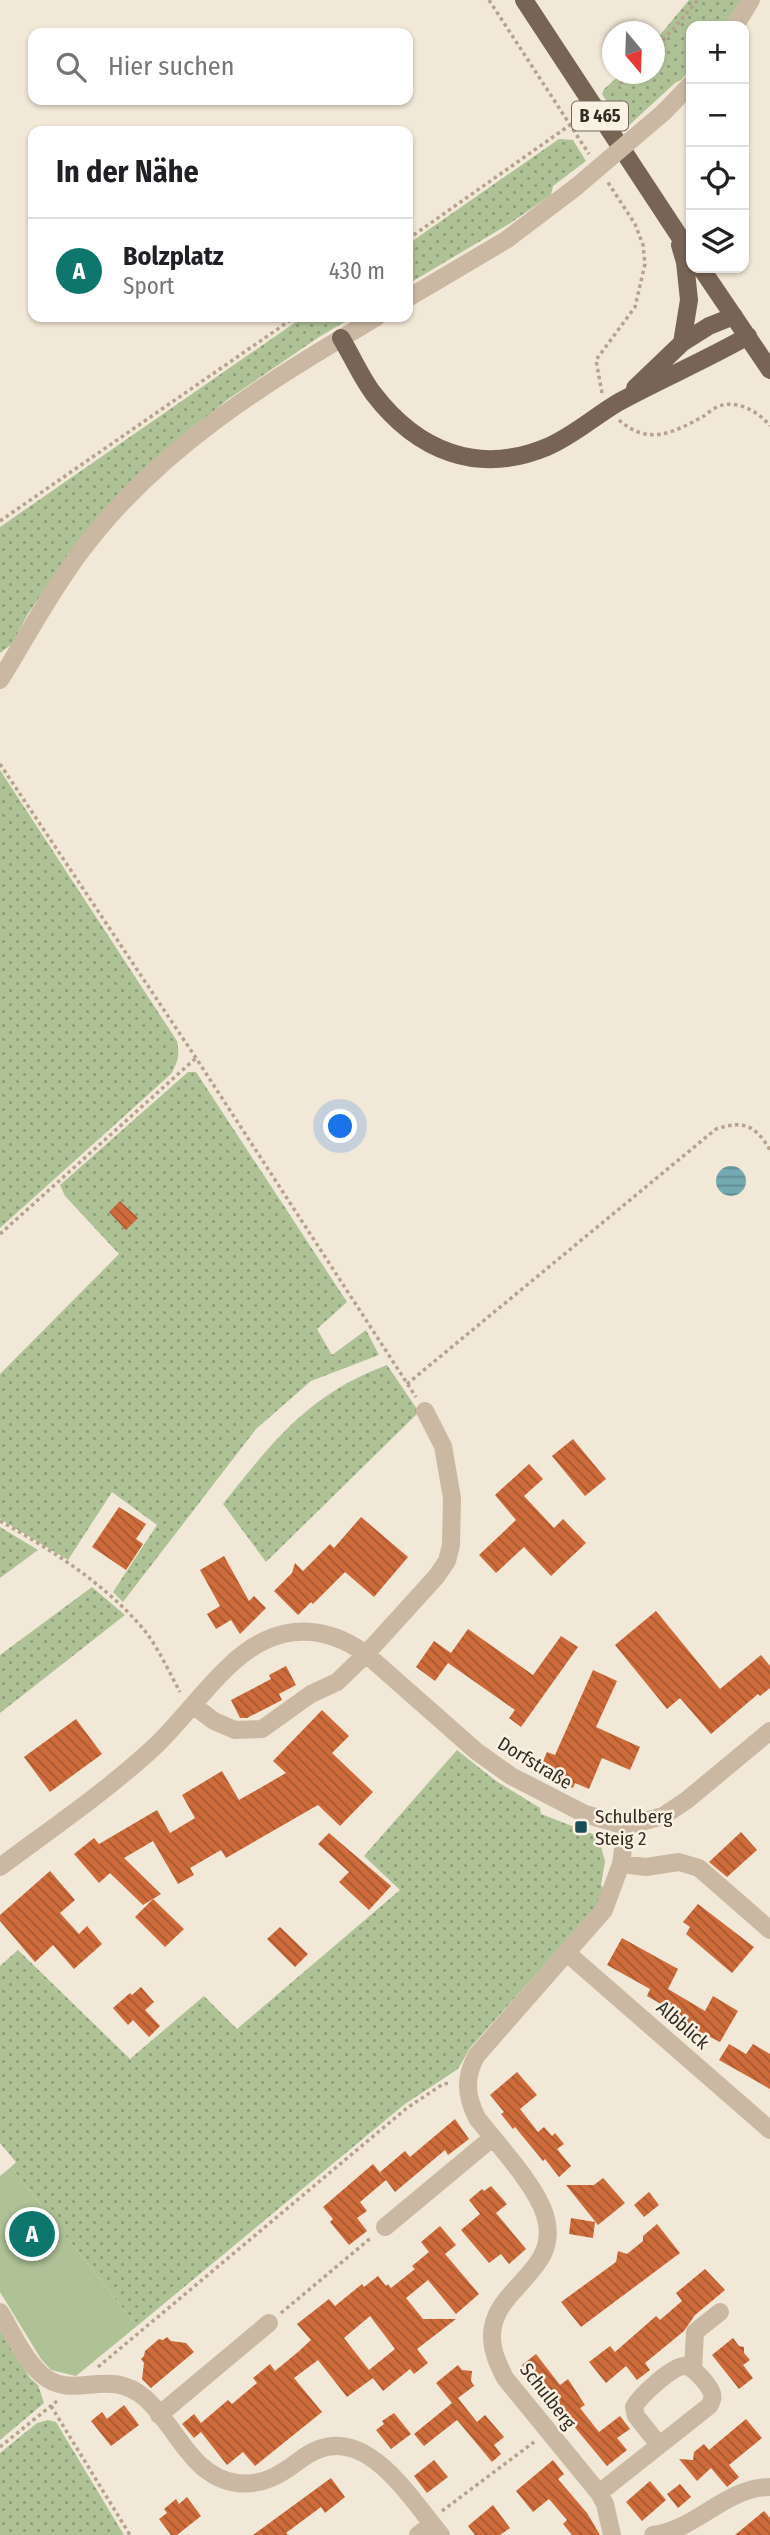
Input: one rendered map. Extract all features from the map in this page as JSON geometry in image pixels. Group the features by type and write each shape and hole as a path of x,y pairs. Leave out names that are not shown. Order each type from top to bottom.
{"main road":[{"name":"B 465","path":"524,0 686,247"},
{"path":"676,232 685,262 689,300 682,343"},
{"path":"704,273 770,370"},
{"path":"615,405 682,343 734,316"},
{"path":"341,338 373,393 403,426 423,441 452,453 482,459 525,455 550,446 615,405 748,337"}],"street":[{"path":"738,21 751,0"},
{"path":"413,295 506,240 576,187 664,112 686,89"},
{"path":"0,680 79,553 136,487 184,443 247,396 368,322"},
{"path":"194,1706 214,1721 235,1730 262,1728 311,1694 337,1682 436,1577 447,1561 451,1545 452,1498 443,1446 425,1411"},
{"name":"Dorfstraße","path":"0,1867 111,1785 152,1749 233,1663 249,1650 266,1640 309,1631 346,1640 366,1654 475,1751 511,1776 584,1814 625,1826"},
{"path":"467,2080 477,2055 604,1910 621,1864 625,1826 663,1816 687,1800 770,1731"},
{"path":"621,1864 646,1867 679,1862 699,1868 770,1930"},
{"name":"Albblick","path":"567,1953 770,2130"},
{"name":"Schulberg","path":"467,2080 471,2105 477,2118 537,2196 548,2224 544,2252 534,2271 502,2304 495,2319 492,2336 497,2363 505,2378 599,2493 606,2504 612,2535"},
{"path":"385,2227 492,2138"},
{"path":"0,2312 34,2367 43,2376 62,2386 75,2387 93,2382 118,2383 141,2395 198,2464 214,2476 235,2483 254,2483 274,2478 318,2450 355,2448 386,2468 430,2529"},
{"path":"693,2369 695,2332 720,2312"},
{"path":"159,2415 269,2323"},
{"path":"599,2493 709,2406 713,2399 712,2391 693,2369 686,2366 677,2368 640,2397 634,2407 636,2416 659,2445"},
{"path":"653,2535 687,2525 731,2498 758,2487 770,2487"}],"path":[{"path":"489,0 592,158"},
{"path":"665,38 698,0"},
{"path":"413,235 570,125"},
{"path":"606,180 635,224 643,244 645,264 635,307 596,360 599,386 615,405 620,422 634,432 644,435 664,434 722,405 743,405 770,426"},
{"path":"0,521 288,322"},
{"path":"0,764 196,1058 425,1411"},
{"path":"0,1234 196,1058"},
{"path":"407,1384 716,1129 733,1123 749,1127 762,1136 770,1150"},
{"path":"0,1521 99,1585 124,1608 147,1634 182,1695 194,1706"},
{"path":"0,2447 407,2108 443,2084 467,2080"},
{"path":"269,2323 385,2227"},
{"path":"51,2406 130,2535"},
{"path":"430,2529 548,2431"}],"green space":[{"path":"689,0 741,0 727,21 686,21 686,74 625,129 602,94 610,84 665,84 665,29"},
{"path":"559,139 573,140 586,161 553,186 551,195 509,224 413,281 413,241"},
{"path":"296,322 344,322 227,400 148,465 52,579 12,644 0,653 0,527"},
{"path":"0,770 177,1041 178,1050 177,1062 171,1074 0,1228"},
{"path":"188,1072 196,1072 347,1302 317,1329 332,1355 366,1330 379,1355 311,1381 256,1429 123,1602 113,1592 157,1525 112,1492 68,1560 0,1519 0,1374 119,1254 65,1196 60,1185"},
{"path":"387,1365 419,1412 266,1562 223,1504 276,1440 314,1405 336,1390"},
{"path":"0,1527 38,1550 0,1578"},
{"path":"92,1587 125,1615 0,1713 0,1655"},
{"path":"457,1750 496,1781 540,1808 541,1814 598,1836 605,1861 601,1885 604,1889 597,1906 470,2048 458,2069 405,2104 137,2326 11,2167 16,2162 0,2143 0,1966 18,1950 130,2059 204,1996 237,2029 400,1890 364,1856"},
{"path":"11,2167 137,2326 76,2376 51,2370 41,2359 0,2292 0,2176"},
{"path":"0,2330 30,2378 38,2385 44,2403 0,2440"},
{"path":"48,2420 56,2422 124,2535 0,2535 0,2453 37,2423"}],"water":[{"path":"731,1166 742,1170 746,1181 742,1192 731,1196 720,1192 716,1181 720,1170"}],"building":[{"path":"120,1201 138,1218 126,1230 109,1212"},
{"path":"573,1439 606,1479 585,1496 552,1456"},
{"path":"529,1464 543,1479 524,1496 554,1528 563,1519 586,1543 551,1576 524,1547 496,1573 479,1555 516,1520 495,1495"},
{"path":"119,1507 146,1524 136,1539 143,1544 126,1570 92,1547"},
{"path":"361,1517 408,1557 374,1597 345,1572 298,1615 274,1591 292,1573 295,1563 303,1571 330,1544 334,1548"},
{"path":"224,1556 249,1601 254,1596 266,1608 240,1634 231,1620 216,1629 207,1614 220,1606 200,1570"},
{"path":"656,1611 720,1689 761,1655 770,1666 770,1688 760,1696 758,1694 711,1734 680,1698 667,1709 615,1645"},
{"path":"468,1629 533,1675 561,1636 578,1647 521,1727 509,1718 515,1710 448,1663 435,1681 416,1667 434,1641 451,1653"},
{"path":"286,1666 296,1685 279,1694 282,1700 247,1718 240,1718 231,1700 271,1679 269,1675"},
{"path":"593,1670 617,1681 596,1727 640,1747 630,1770 602,1758 589,1789 575,1783 573,1788 538,1773 547,1752 555,1755"},
{"path":"322,1710 349,1736 332,1753 373,1792 340,1826 318,1805 226,1858 221,1850 190,1868 194,1875 178,1884 153,1841 124,1858 161,1894 143,1905 110,1873 99,1883 74,1854 94,1838 99,1844 157,1810 170,1833 195,1818 182,1795 222,1771 239,1800 286,1773 273,1761"},
{"path":"76,1719 102,1754 50,1792 24,1757"},
{"path":"741,1832 757,1850 727,1877 709,1862"},
{"path":"329,1833 391,1886 369,1910 339,1882 349,1872 318,1844"},
{"path":"50,1871 75,1900 60,1913 79,1934 87,1926 102,1944 74,1969 53,1945 35,1962 0,1921 0,1915"},
{"path":"153,1899 184,1929 165,1947 135,1917"},
{"path":"698,1904 754,1947 732,1973 686,1934 690,1927 683,1922"},
{"path":"280,1927 308,1954 295,1967 267,1939"},
{"path":"622,1938 678,1969 668,1989 705,2011 713,1996 738,2011 720,2042 675,2019 678,2014 647,1996 650,1989 607,1965"},
{"path":"141,1987 154,2002 145,2010 160,2026 149,2037 133,2020 128,2025 113,2008"},
{"path":"729,2044 746,2054 753,2044 770,2054 770,2089 719,2060"},
{"path":"517,2072 537,2095 520,2109 538,2132 544,2127 552,2136 555,2133 564,2144 557,2149 571,2166 559,2177 515,2127 513,2129 490,2095"},
{"path":"455,2119 469,2139 448,2155 445,2150 395,2192 380,2172 405,2151 410,2157"},
{"path":"373,2164 386,2180 360,2202 367,2211 357,2218 367,2231 349,2245 330,2222 333,2219 323,2207"},
{"path":"603,2178 625,2203 598,2225 566,2185 594,2185"},
{"path":"491,2186 507,2204 496,2213 526,2249 509,2264 501,2254 489,2263 461,2230 480,2214 469,2200 482,2189 484,2191"},
{"path":"649,2192 659,2205 644,2217 634,2205"},
{"path":"571,2218 595,2222 593,2238 569,2234"},
{"path":"657,2224 680,2253 581,2327 561,2302 616,2262 618,2251 627,2254 643,2241 643,2236"},
{"path":"440,2226 456,2245 445,2254 479,2294 456,2314 428,2280 406,2298 423,2319 456,2319 417,2349 428,2363 414,2374 410,2369 383,2391 373,2378 347,2397 318,2360 294,2378 322,2412 255,2466 243,2452 227,2465 201,2432 194,2438 182,2424 194,2414 201,2423 228,2400 232,2404 257,2383 253,2378 270,2364 275,2371 298,2352 311,2340 297,2324 329,2299 335,2306 362,2284 364,2287 378,2276 391,2288 415,2269 412,2266 429,2252 421,2242","holes":["370,2316 395,2349 369,2370 344,2338"]},
{"path":"705,2269 725,2290 695,2315 684,2331 645,2363 650,2370 637,2380 626,2366 606,2383 589,2362 610,2346 615,2352 656,2316 660,2320 682,2301 676,2293"},
{"path":"167,2337 171,2341 186,2343 194,2352 151,2388 142,2379 144,2363 141,2359 145,2351 159,2339"},
{"path":"733,2338 739,2346 744,2347 744,2353 750,2360 743,2365 753,2378 739,2389 712,2355"},
{"path":"536,2354 560,2385 568,2379 585,2405 580,2408 599,2432 620,2416 630,2429 617,2438 627,2450 607,2466 567,2418 564,2421 522,2365"},
{"path":"458,2365 462,2370 472,2371 471,2381 474,2386 458,2398 477,2422 485,2415 504,2437 494,2445 501,2454 492,2462 457,2420 424,2446 414,2434 452,2403 436,2383"},
{"path":"124,2405 139,2425 111,2446 91,2421 102,2412 107,2419"},
{"path":"394,2413 411,2434 391,2449 376,2430 384,2424 382,2421"},
{"path":"746,2419 762,2438 729,2465 739,2477 727,2487 711,2468 697,2481 679,2459 693,2460 694,2452 704,2444 709,2450"},
{"path":"434,2460 448,2477 427,2493 414,2476"},
{"path":"553,2460 564,2474 558,2479 587,2513 600,2535 572,2535 563,2524 567,2520 549,2499 533,2512 516,2491"},
{"path":"331,2478 345,2497 325,2513 321,2507 286,2533 288,2535 253,2535"},
{"path":"650,2481 666,2500 642,2521 626,2502"},
{"path":"680,2484 691,2497 678,2508 667,2494"},
{"path":"187,2497 201,2516 177,2535 171,2535 159,2519 167,2513 164,2509 176,2499 179,2504"},
{"path":"493,2505 510,2528 500,2535 475,2535 468,2526"},
{"path":"764,2511 770,2518 770,2535 735,2535"}],"place":[{"name":"Schulberg Steig 2","path":"581,1827"},
{"name":"Bolzplatz","path":"32,2234"}]}
